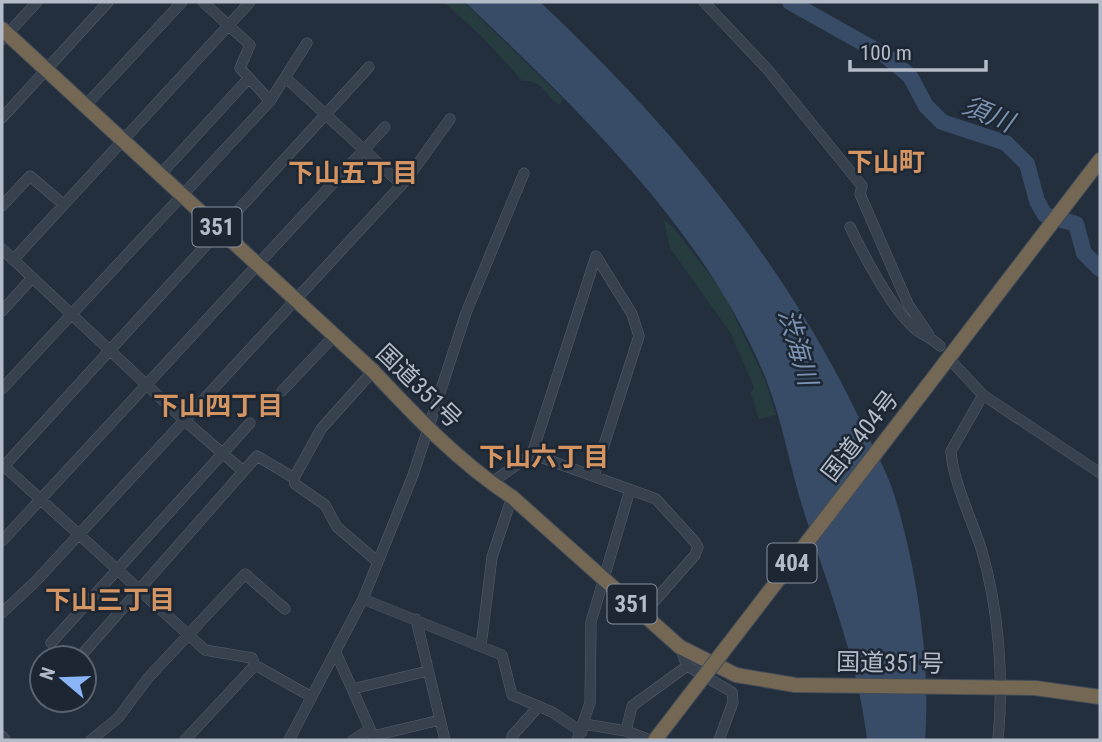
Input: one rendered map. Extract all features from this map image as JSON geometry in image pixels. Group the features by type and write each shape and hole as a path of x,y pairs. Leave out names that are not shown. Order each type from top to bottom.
{"highway":[{"name":"国道351号","path":"4,34 373,371 428,429 491,483 513,497 680,647 736,675 795,685 997,687 1070,691 1100,697"},
{"name":"国道404号","path":"653,740 1100,160"}],"street":[{"path":"4,34 37,2"},
{"path":"2,118 108,2"},
{"path":"85,106 182,2"},
{"path":"203,2 250,46 240,68 270,100"},
{"path":"13,260 250,2"},
{"path":"704,2 786,90 863,186 860,194 908,304 940,346"},
{"path":"2,388 270,100 307,43"},
{"path":"310,696 255,665 252,658 205,650 2,465 369,67"},
{"path":"160,175 250,78"},
{"path":"286,78 401,184"},
{"path":"2,613 401,184 450,119"},
{"path":"2,541 385,127"},
{"path":"289,740 363,599 414,475 466,313 524,173"},
{"path":"2,206 30,176 64,205"},
{"path":"850,227 863,255 903,315 915,330 929,335"},
{"path":"2,249 184,420 243,471"},
{"path":"491,483 532,454 596,256 632,314 639,336 594,476"},
{"path":"2,311 32,278"},
{"path":"282,391 334,336"},
{"path":"954,364 983,395 1100,473"},
{"path":"373,371 321,429 294,478 295,484 325,505 337,527 378,562"},
{"path":"983,395 954,442 951,459 982,552 997,687 998,740"},
{"path":"51,643 250,423"},
{"path":"532,454 656,499 698,547 695,555 643,614"},
{"path":"91,644 257,456 294,478"},
{"path":"581,732 590,703 591,622 630,490"},
{"path":"481,646 492,557 513,497"},
{"path":"91,740 118,718 189,634 245,574 285,609"},
{"path":"363,599 481,646 506,659 507,684 512,695 539,706 581,732 626,731 653,740"},
{"path":"416,620 445,740"},
{"path":"680,647 687,666 732,692 733,702 719,740"},
{"path":"336,653 373,735"},
{"path":"185,740 255,665"},
{"path":"626,731 632,706 687,666"},
{"path":"352,689 428,671"},
{"path":"512,740 512,736 539,706"},
{"path":"353,740 440,720"},
{"path":"2,736 5,740"}],"green space":[{"path":"443,2 464,2 563,99 559,105 539,85 522,81 484,39"},
{"path":"664,220 673,227 723,292 765,380 776,415 759,419 751,393 754,387 730,332 670,248"}],"water":[{"name":"渋海川","path":"465,2 540,2 634,96 678,146 760,250 797,305 831,363 879,457 894,494 909,553 920,616 926,679 925,740 867,740 851,657 801,504 772,396 740,324 709,272 635,175 552,86"}],"waterway":[{"name":"須川","path":"790,2 886,56 910,76 926,106 942,122 1006,143 1027,164 1037,201 1045,215 1076,224 1084,253 1100,269"}],"district":[{"name":"下山町","path":"886,162"},
{"name":"下山五丁目","path":"353,173"},
{"name":"下山四丁目","path":"218,406"},
{"name":"下山六丁目","path":"544,457"},
{"name":"下山三丁目","path":"110,600"}]}
